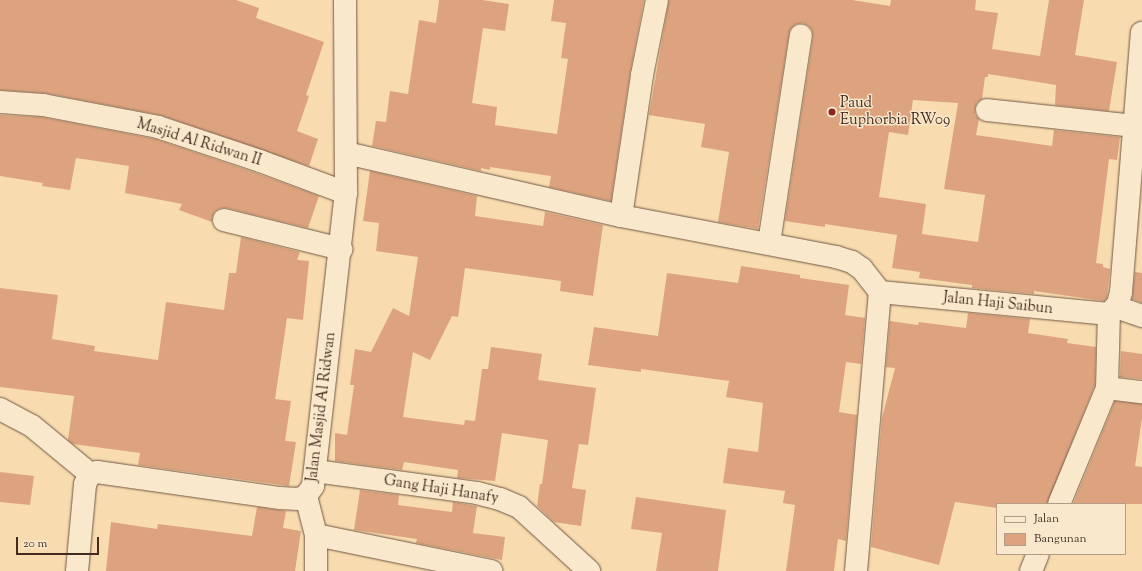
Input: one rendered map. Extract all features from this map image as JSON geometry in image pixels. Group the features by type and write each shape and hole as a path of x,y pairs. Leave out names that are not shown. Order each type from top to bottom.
{"street":[{"path":"621,216 642,75 657,0"},
{"name":"Jalan Masjid Al Ridwan","path":"90,474 102,472 280,498 298,499 311,484 341,249 346,193 346,153 340,1"},
{"path":"1059,503 1107,388 1112,311 1120,292 1136,196 1135,126 1142,33"},
{"path":"769,243 801,35"},
{"name":"Masjid Al Ridwan II","path":"0,102 43,105 158,127 260,161 346,193"},
{"path":"987,110 1135,126"},
{"path":"346,153 621,216 769,243 836,257 852,262 862,269 880,292 856,571"},
{"path":"224,220 341,249"},
{"name":"Jalan Haji Saibun","path":"880,292 1112,311 1142,316"},
{"path":"1107,388 1142,392"},
{"path":"0,409 32,426 90,474 84,484 76,571"},
{"path":"316,571 316,535 311,484 368,492"},
{"name":"Gang Haji Hanafy","path":"311,484 477,493 500,498 519,507 589,571"},
{"path":"316,535 491,571"},
{"path":"1032,571 1038,555"}],"building":[{"path":"0,0 236,0 259,8 256,18 324,42 306,95 309,96 297,131 318,139 309,166 160,115 45,93 0,90"},
{"path":"439,0 482,0 509,4 505,31 483,28 472,103 497,107 495,125 557,134 568,59 561,58 566,23 551,21 554,0 644,0 630,73 611,201 549,187 551,176 490,167 490,170 481,168 481,171 372,146 376,121 386,122 390,91 408,94 419,20 436,23"},
{"path":"669,0 852,0 890,6 891,0 976,0 975,10 998,13 992,49 1040,56 1049,0 1084,0 1075,55 1117,62 1109,111 1055,105 1056,85 988,74 988,77 985,77 982,99 977,102 975,108 975,115 979,119 976,135 1052,146 1054,130 1120,137 1117,160 1109,159 1096,263 1103,264 1103,267 1110,269 1107,298 1104,301 1034,291 1034,294 972,288 972,285 919,278 920,272 892,268 897,235 825,224 825,227 785,221 813,37 812,30 809,26 803,23 796,24 791,28 789,33 758,229 718,222 729,152 701,147 705,124 649,115","holes":["913,100 958,103 944,189 985,195 978,242 922,234 926,204 879,197 889,132 908,135"]},
{"path":"0,115 41,117 155,139 319,196 308,228 227,208 221,208 215,211 212,217 212,222 179,210 182,204 125,193 129,166 76,158 70,190 42,186 43,183 0,176"},
{"path":"370,171 477,196 475,216 543,226 545,212 603,225 593,296 560,291 561,281 465,268 458,317 452,316 430,360 413,352 403,417 464,425 465,420 475,421 482,369 488,369 491,347 542,354 538,380 596,388 588,445 579,444 572,488 586,490 581,526 554,522 537,506 540,484 542,484 548,440 502,433 495,481 457,478 458,470 404,462 402,470 335,461 335,433 347,435 354,385 350,385 355,349 371,352 393,308 409,316 418,257 376,251 379,223 363,221"},
{"path":"241,237 300,252 297,260 309,261 303,320 287,318 275,399 291,401 285,441 296,442 289,486 138,465 140,453 73,444 68,440 74,396 0,387 0,288 58,295 52,339 95,346 94,351 158,360 166,302 224,310 229,273 236,273"},
{"path":"741,266 800,275 800,278 849,285 845,315 865,318 861,364 846,362 839,412 857,415 846,541 838,539 834,571 786,571 795,505 783,503 785,491 723,483 728,448 758,452 763,403 726,397 729,381 641,369 641,372 588,365 594,327 658,336 667,273 738,283"},
{"path":"1135,272 1142,273 1142,303 1132,299"},
{"path":"968,313 1030,319 1028,333 1068,339 1067,343 1096,347 1095,385 1047,503 996,503 996,508 955,502 939,565 871,547 882,418 895,368 886,367 890,321 918,325 919,322 966,328"},
{"path":"1121,351 1142,354 1142,379 1120,377"},
{"path":"1115,401 1142,404 1142,418 1135,466 1142,467 1142,504 1073,503"},
{"path":"0,472 34,476 30,505 0,502"},
{"path":"360,490 399,495 398,505 452,512 453,502 477,506 473,533 505,537 502,560 416,543 417,539 354,530"},
{"path":"636,497 726,510 718,571 656,571 662,533 631,529"},
{"path":"257,507 286,511 283,528 301,531 295,571 106,571 111,522 157,529 158,524 252,536"}],"place":[{"name":"Paud Euphorbia RW09","path":"832,112"}]}
